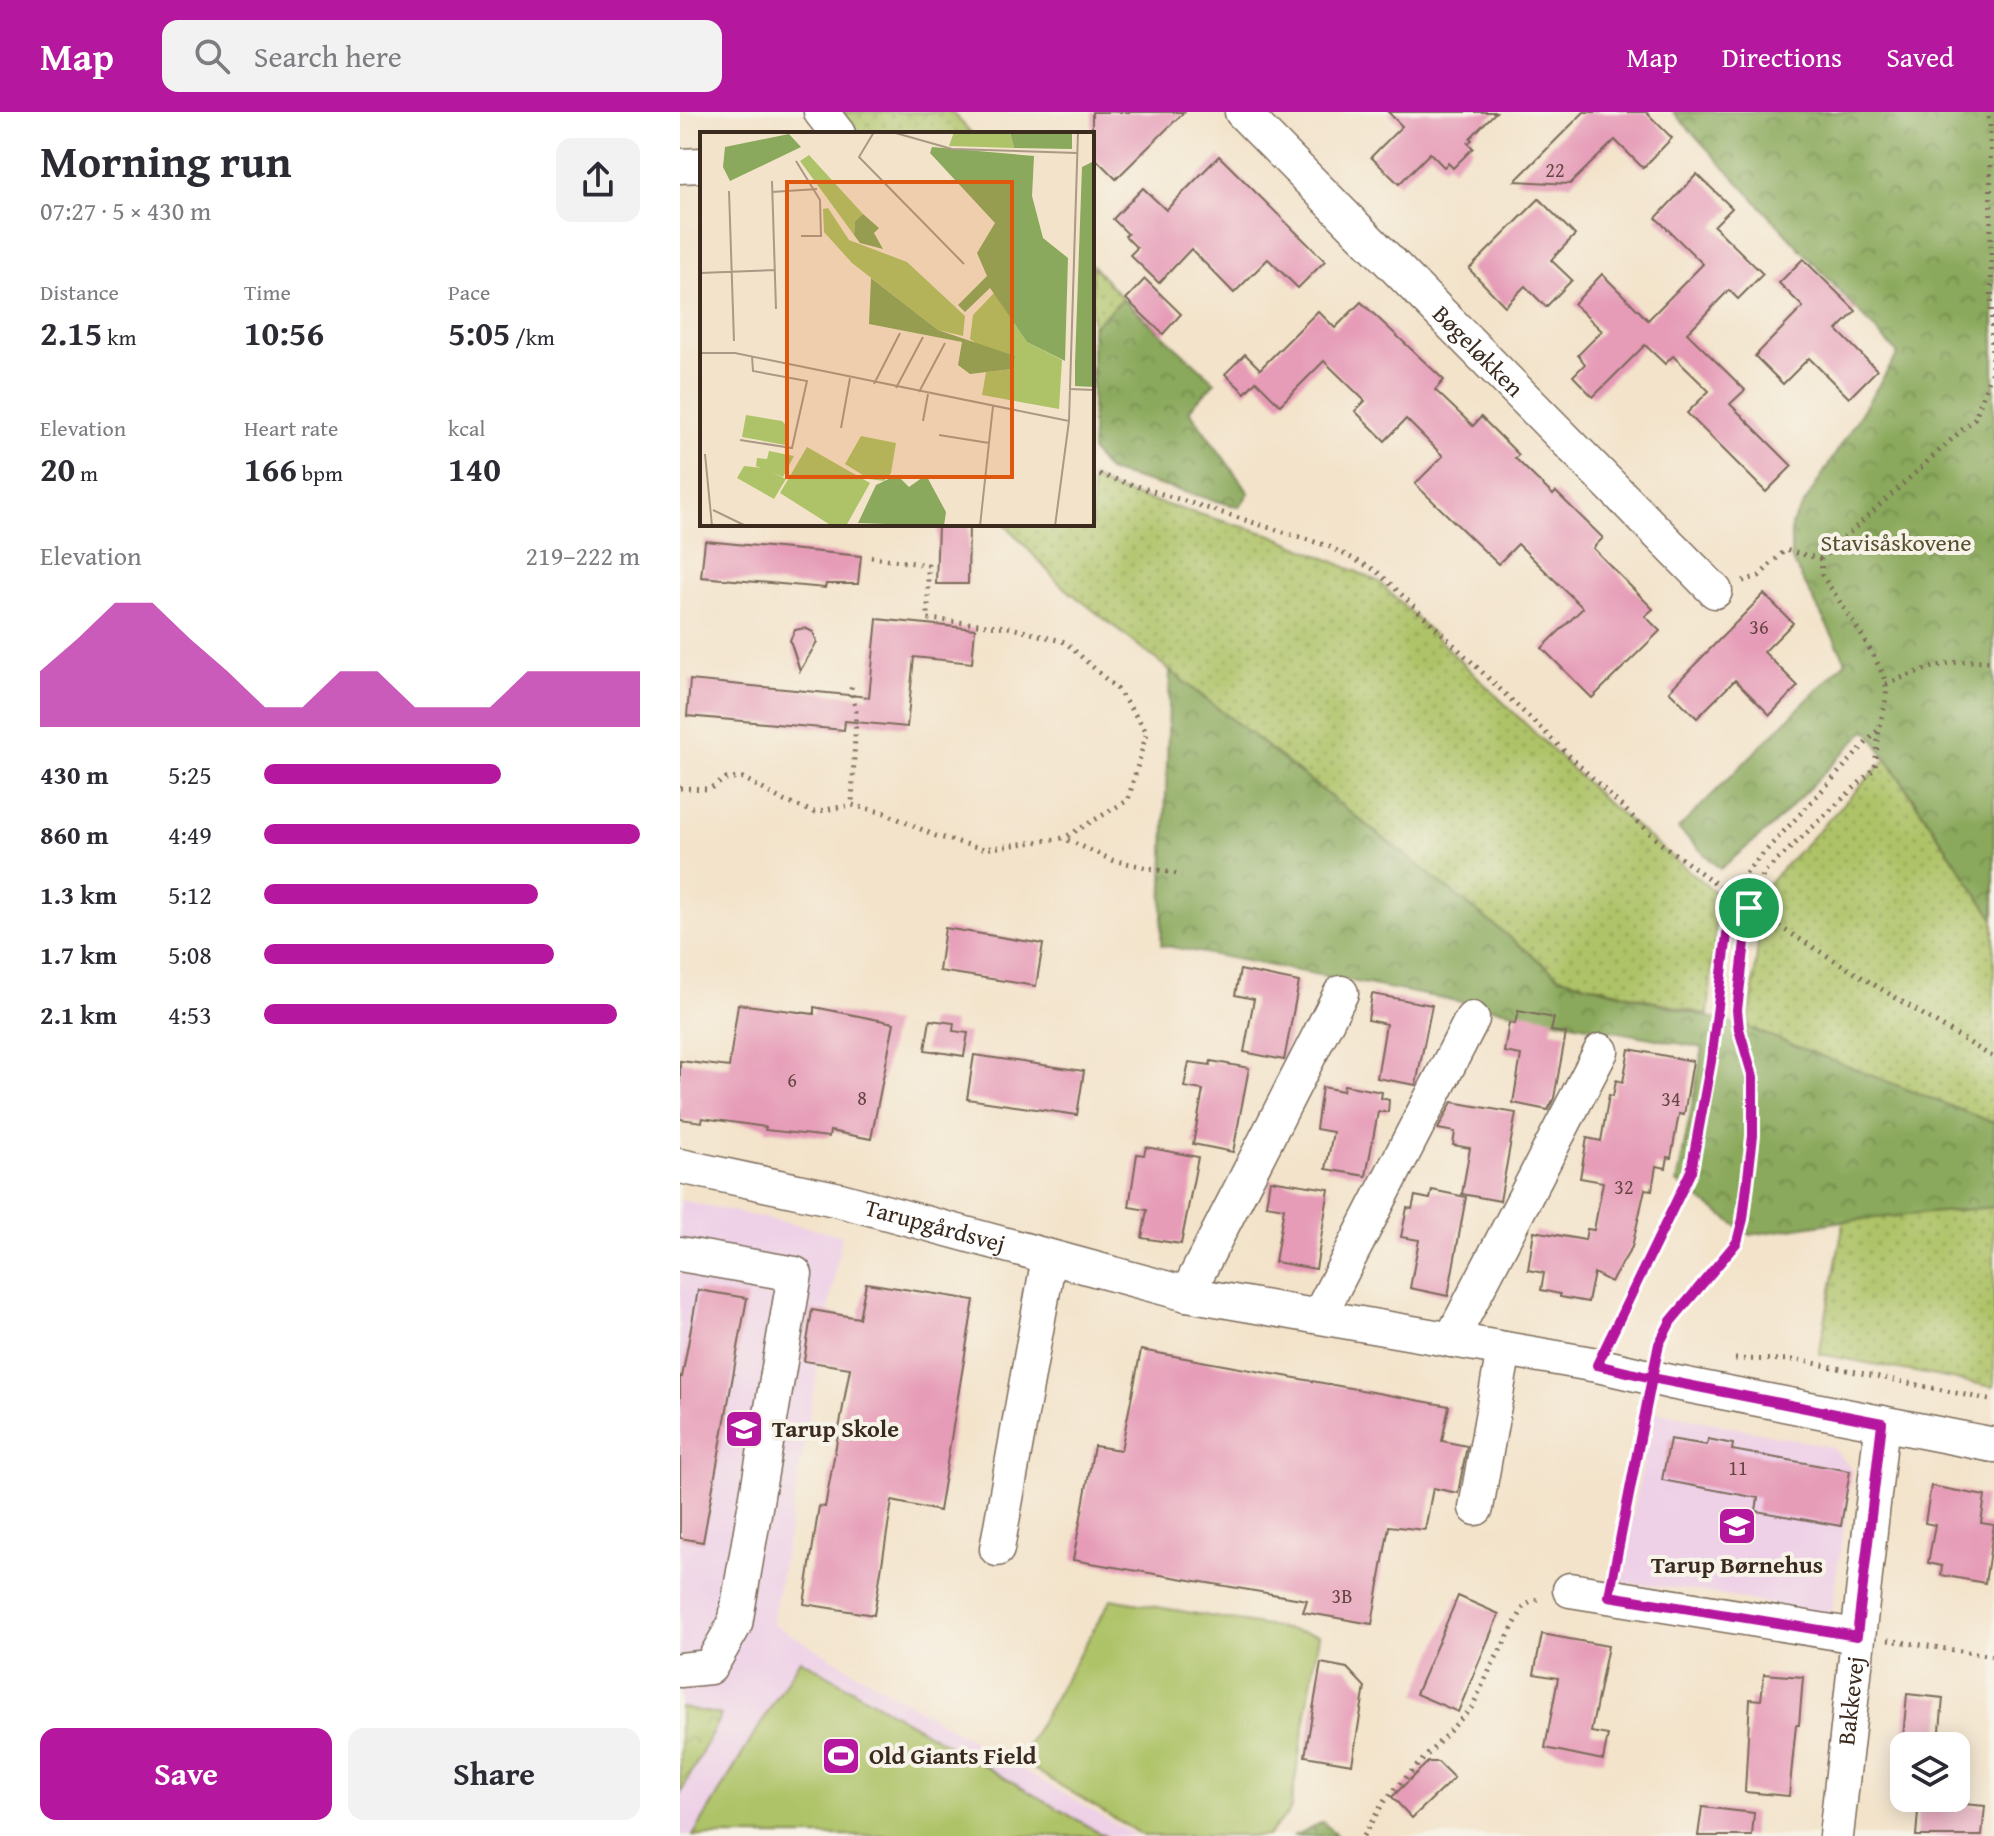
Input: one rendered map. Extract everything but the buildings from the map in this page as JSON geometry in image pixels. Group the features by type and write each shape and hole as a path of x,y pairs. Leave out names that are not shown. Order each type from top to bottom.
{"street":[{"path":"821,112 836,132"},
{"name":"Bøgeløkken","path":"1242,112 1715,591"},
{"path":"680,166 700,165"},
{"path":"1187,1294 1341,993"},
{"path":"1319,1316 1472,1019"},
{"path":"1451,1340 1601,1051"},
{"name":"Tarupgårdsvej","path":"680,1166 840,1200 1187,1294 1597,1365 1994,1445"},
{"path":"680,1254 795,1274 735,1624 710,1667 680,1670"},
{"path":"997,1549 1049,1257"},
{"path":"1476,1508 1504,1349"},
{"name":"Bakkevej","path":"1836,1836 1882,1423"},
{"path":"1570,1590 1857,1636"}],"path":[{"path":"1821,559 1975,418 1992,371 1990,124 1987,112"},
{"path":"1094,473 1328,546 1377,571 1660,843 1749,908 1994,1058"},
{"path":"1715,591 1759,576 1785,550 1821,559"},
{"path":"680,788 709,789 726,779 743,778 784,801 814,812 852,805 885,813 936,836 984,849 1063,838 1128,800 1147,732 1117,689 1065,642 1008,627 928,619 928,565 871,557"},
{"path":"1609,1596 1659,1344 1671,1321 1737,1242 1743,1219 1753,1136 1753,1077 1739,1029 1737,1010 1749,908 1764,873 1875,768 1886,684 1876,661 1822,575 1821,559"},
{"path":"1886,684 1937,664 1965,660 1994,661"},
{"path":"851,687 856,712 852,805"},
{"path":"1597,1365 1691,1171 1711,1061 1732,895 1749,869 1879,729"},
{"path":"1063,838 1112,860 1182,875"},
{"path":"1721,1359 1799,1360 1994,1401"},
{"path":"1363,1836 1385,1800 1472,1707 1525,1605 1547,1594 1570,1590"},
{"path":"1857,1636 1994,1656"}],"shaded area":[{"name":"Tarup Skole","path":"680,1200 842,1235 772,1623 1136,1836 680,1836"},
{"name":"Tarup Børnehus","path":"1654,1411 1832,1447 1852,1470 1831,1615 1697,1591 1619,1582"}],"green space":[{"path":"838,112 952,112 970,132 851,132"},
{"name":"Stavisåskovene","path":"1673,112 1994,112 1994,919 1867,729 1769,829 1720,869 1678,829 1846,661 1791,558 1791,525 1898,354"},
{"path":"1094,267 1123,299 1094,325"},
{"path":"1123,299 1215,382 1189,410 1249,493 1239,507 1108,471 1094,454 1094,325"},
{"path":"1094,479 1114,490 1272,535 1378,581 1605,801 1718,895 1708,1015 1560,977 1060,584 1007,526 1094,526"},
{"path":"1170,671 1560,977 1749,1028 1994,1123 1994,1207 1844,1221 1750,1235 1677,1183 1703,1048 1161,945"},
{"path":"1886,759 1994,919 1994,1123 1749,1028 1764,888"},
{"path":"1994,1205 1994,1387 1819,1354 1844,1221"},
{"path":"1111,1599 1319,1635 1290,1811 1267,1836 1143,1836 1019,1760"},
{"name":"Old Giants Field","path":"800,1659 1105,1836 693,1836"},
{"path":"680,1707 721,1715 680,1795"},
{"path":"1323,1822 1337,1836 1293,1836"}],"place":[{"name":"Tarup Skole","path":"744,1429"},
{"name":"Tarup Børnehus","path":"1737,1526"},
{"name":"Old Giants Field","path":"841,1756"}],"route":[{"path":"1749,908 1732,895 1711,1061 1691,1171 1597,1365 1652,1378 1609,1596 1857,1636 1882,1423 1652,1378 1659,1344 1671,1321 1737,1242 1743,1219 1753,1136 1753,1077 1739,1029 1737,1010 1749,908"}]}
